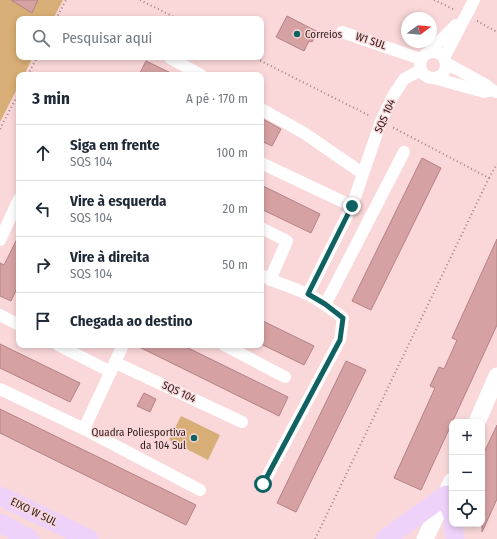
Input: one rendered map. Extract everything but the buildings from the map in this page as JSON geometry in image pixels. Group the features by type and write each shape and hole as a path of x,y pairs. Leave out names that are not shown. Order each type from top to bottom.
{"main road":[{"path":"385,539 449,488"},
{"name":"EIXO W SUL","path":"0,496 89,539"},
{"path":"0,523 30,539"},
{"path":"453,527 455,539"}],"street":[{"path":"434,78 443,73 446,68 445,60 474,0"},
{"name":"SQS 104","path":"308,294 352,206 381,121 404,79 466,15"},
{"name":"W1 SUL","path":"342,32 424,60"},
{"path":"435,52 440,54 445,60 486,84 494,91 484,92 428,77 424,74 424,60 435,52"},
{"path":"174,60 196,72"},
{"path":"264,111 304,133 362,173"},
{"path":"325,304 404,152"},
{"path":"264,164 352,206"},
{"path":"0,240 16,205"},
{"path":"263,484 340,340 343,318 325,304 308,294 265,277 287,241 264,230"},
{"path":"0,315 16,323"},
{"name":"SQS 104","path":"65,348 242,422"},
{"path":"84,429 122,348"},
{"path":"230,348 285,377"},
{"path":"478,419 497,376"},
{"path":"0,389 84,429 200,490"},
{"path":"425,539 449,488"}],"path":[{"path":"58,16 66,0"},
{"path":"140,0 172,16"},
{"path":"30,72 36,60"},
{"path":"259,60 381,121 489,178"},
{"path":"0,129 16,98"},
{"path":"315,539 497,164"}],"shaded area":[{"path":"0,0 63,0 55,16 16,16 16,60 32,60 26,72 16,72 16,91 0,122"},
{"name":"Quadra Poliesportiva da 104 Sul","path":"181,416 220,435 208,460 169,440"}],"place":[{"name":"Correios","path":"297,34"},
{"name":"Quadra Poliesportiva da 104 Sul","path":"194,438"}],"route":[{"path":"263,484 340,340 343,318 325,304 308,294 352,206"}]}
